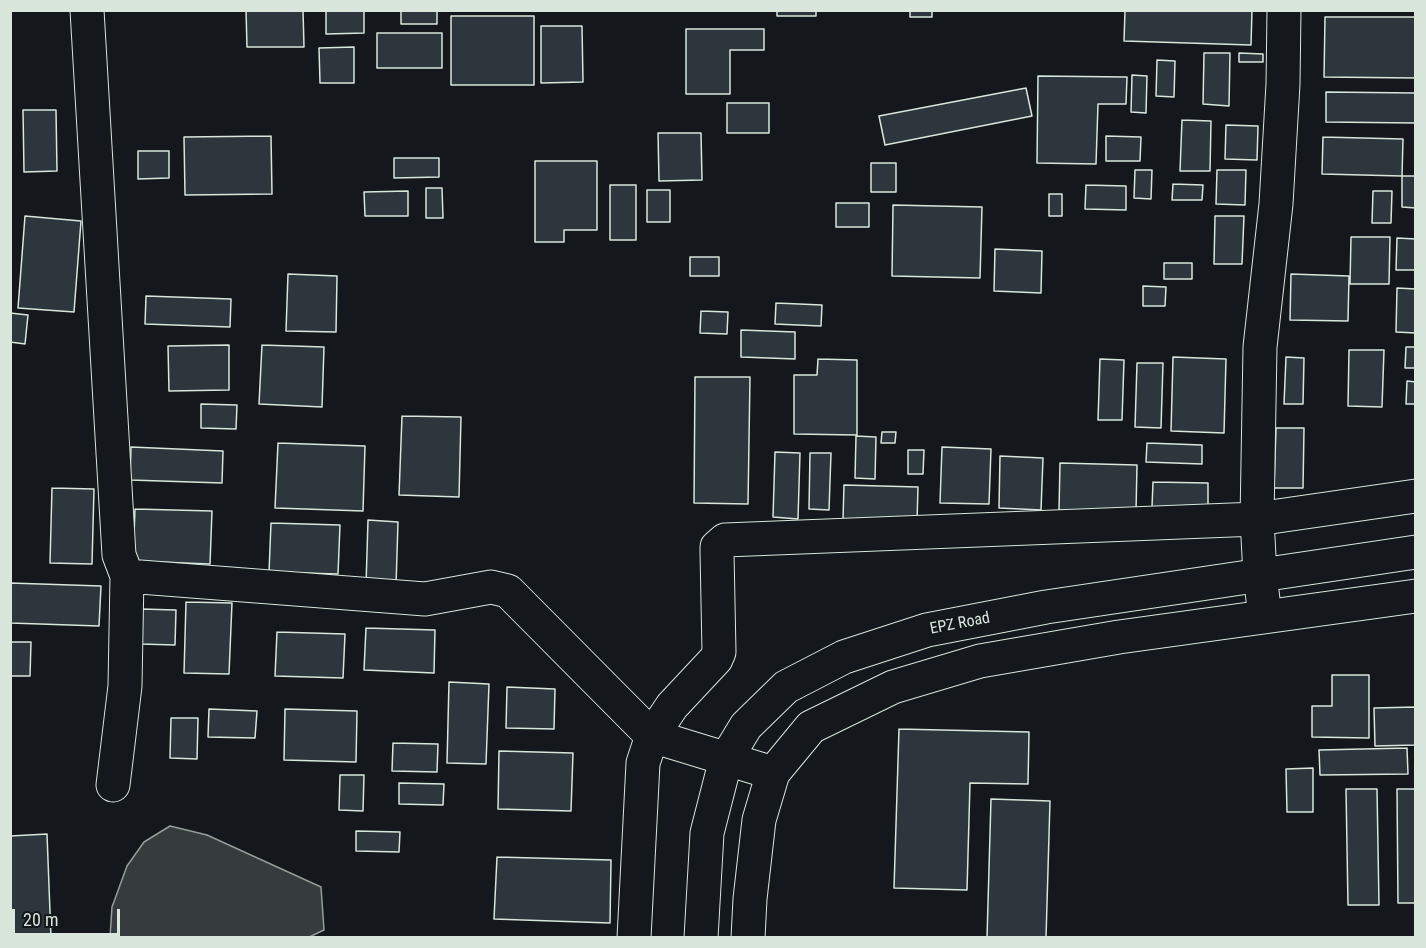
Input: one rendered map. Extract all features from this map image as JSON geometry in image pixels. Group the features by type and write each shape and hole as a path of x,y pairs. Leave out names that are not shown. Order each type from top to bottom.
{"street":[{"path":"87,10 119,555 127,576 125,686 113,785"},
{"path":"1265,616 1257,519 1260,347 1276,204 1283,84 1284,10"},
{"path":"634,938 643,763 652,736 672,706 716,659 719,652 717,552 720,543 725,540 1257,519 1416,496"},
{"name":"EPZ Road","path":"701,938 707,834 726,759 746,726 786,687 844,657 927,630 1046,607 1416,552"},
{"path":"127,576 425,599 491,587 508,591 652,736 773,773"},
{"path":"748,938 759,820 773,773 812,727 893,687 980,661 1265,616 1416,596"}],"shaded area":[{"path":"170,826 207,835 321,887 324,930 307,938 110,937 112,907 127,866 144,842"}],"building":[{"path":"246,10 303,10 304,47 247,47"},
{"path":"326,10 364,10 364,33 326,34"},
{"path":"401,10 437,10 437,24 401,24"},
{"path":"777,10 816,10 816,16 777,16"},
{"path":"910,10 932,10 932,17 910,17"},
{"path":"1125,10 1252,10 1251,45 1124,41"},
{"path":"451,16 534,16 534,85 451,85"},
{"path":"1325,17 1416,17 1416,78 1324,77"},
{"path":"541,26 582,26 583,82 541,83"},
{"path":"686,29 764,29 764,50 730,50 730,94 686,94"},
{"path":"377,33 442,33 442,68 377,68"},
{"path":"354,47 354,83 320,83 319,48"},
{"path":"1204,53 1230,53 1229,106 1203,104"},
{"path":"1239,53 1263,54 1263,62 1239,62"},
{"path":"1157,60 1175,61 1174,97 1156,96"},
{"path":"1132,75 1147,76 1146,113 1131,112"},
{"path":"1038,76 1127,77 1126,104 1098,104 1096,164 1037,163"},
{"path":"1026,88 1032,116 885,145 879,116"},
{"path":"1326,92 1416,93 1416,123 1326,122"},
{"path":"727,103 769,103 769,133 727,133"},
{"path":"23,110 56,110 57,171 24,172"},
{"path":"1182,120 1211,121 1210,171 1180,171"},
{"path":"1226,125 1258,126 1257,160 1225,159"},
{"path":"658,133 701,133 702,180 659,181"},
{"path":"271,136 272,194 185,195 184,137"},
{"path":"1106,136 1141,137 1140,161 1106,161"},
{"path":"1323,137 1403,139 1402,176 1322,174"},
{"path":"138,151 169,151 169,178 138,179"},
{"path":"394,158 439,158 439,177 394,178"},
{"path":"535,161 597,161 597,230 564,230 564,242 535,242"},
{"path":"871,163 896,163 896,192 871,192"},
{"path":"1135,170 1152,170 1151,199 1134,198"},
{"path":"1217,170 1246,170 1245,205 1216,204"},
{"path":"1402,176 1416,176 1416,208 1402,207"},
{"path":"1173,184 1203,185 1202,200 1172,200"},
{"path":"610,185 636,185 636,240 610,240"},
{"path":"1086,185 1126,186 1126,210 1085,209"},
{"path":"426,188 442,188 443,218 426,218"},
{"path":"647,190 670,190 670,222 647,222"},
{"path":"408,191 408,216 365,216 364,192"},
{"path":"1373,191 1392,191 1391,223 1372,223"},
{"path":"1049,194 1062,194 1062,216 1049,216"},
{"path":"836,203 869,203 869,227 836,227"},
{"path":"893,205 982,207 980,278 892,276"},
{"path":"25,216 81,221 74,312 18,308"},
{"path":"1215,216 1244,216 1242,264 1214,264"},
{"path":"1351,237 1390,237 1389,284 1350,284"},
{"path":"1397,238 1416,239 1416,270 1396,270"},
{"path":"995,249 1042,251 1041,293 994,291"},
{"path":"690,257 719,257 719,276 690,276"},
{"path":"1164,263 1192,263 1192,279 1164,279"},
{"path":"288,274 337,276 336,332 286,331"},
{"path":"1291,274 1349,276 1348,321 1290,320"},
{"path":"1143,286 1166,287 1165,306 1143,306"},
{"path":"1397,288 1416,289 1416,333 1396,332"},
{"path":"146,296 231,299 230,327 145,324"},
{"path":"776,303 822,305 821,326 775,324"},
{"path":"701,311 728,312 727,334 700,333"},
{"path":"10,313 28,315 25,344 10,342"},
{"path":"741,330 795,332 795,359 741,357"},
{"path":"229,345 229,390 169,391 168,346"},
{"path":"262,345 324,347 322,407 259,404"},
{"path":"1406,347 1416,347 1416,368 1405,368"},
{"path":"1349,350 1384,350 1382,407 1348,406"},
{"path":"1173,357 1226,359 1224,433 1171,431"},
{"path":"1286,357 1304,358 1303,404 1284,404"},
{"path":"818,359 857,360 857,435 794,434 794,375 817,375"},
{"path":"1100,359 1124,360 1122,420 1098,420"},
{"path":"1137,363 1163,363 1161,428 1135,427"},
{"path":"695,377 750,377 748,504 694,503"},
{"path":"1407,381 1416,382 1416,404 1406,404"},
{"path":"201,404 237,405 236,429 201,428"},
{"path":"402,416 461,417 459,497 399,495"},
{"path":"1276,428 1304,428 1303,488 1274,488"},
{"path":"882,432 896,432 895,443 881,443"},
{"path":"856,436 876,437 875,479 855,478"},
{"path":"278,443 365,446 363,511 275,508"},
{"path":"1147,443 1202,445 1202,464 1146,462"},
{"path":"131,447 223,451 222,483 130,480"},
{"path":"942,447 991,449 989,504 940,503"},
{"path":"908,450 924,450 923,474 908,474"},
{"path":"775,452 800,453 798,519 773,517"},
{"path":"810,453 831,453 829,510 809,509"},
{"path":"1000,456 1043,458 1041,510 999,508"},
{"path":"1060,463 1137,465 1136,512 1059,510"},
{"path":"1153,482 1208,483 1208,509 1152,507"},
{"path":"844,485 918,487 917,522 843,519"},
{"path":"52,488 94,489 92,564 50,563"},
{"path":"135,509 212,511 210,564 133,561"},
{"path":"368,520 398,522 396,586 366,585"},
{"path":"271,523 340,525 338,574 269,572"},
{"path":"10,583 101,586 99,626 10,623"},
{"path":"186,602 232,603 229,674 184,673"},
{"path":"141,609 176,610 175,645 140,644"},
{"path":"366,628 435,630 434,673 364,670"},
{"path":"277,632 345,634 343,678 275,676"},
{"path":"10,642 31,642 30,676 10,676"},
{"path":"1332,675 1369,675 1369,738 1312,737 1312,706 1332,706"},
{"path":"449,682 489,684 486,764 447,763"},
{"path":"507,687 555,689 554,729 506,728"},
{"path":"1416,707 1416,745 1375,746 1374,708"},
{"path":"209,709 257,711 255,738 208,737"},
{"path":"285,709 357,711 356,762 284,760"},
{"path":"171,718 198,718 197,759 170,758"},
{"path":"899,729 1029,732 1028,784 970,783 967,890 894,888"},
{"path":"393,743 438,744 437,772 392,771"},
{"path":"1407,748 1408,774 1320,775 1319,750"},
{"path":"499,751 573,753 571,811 498,809"},
{"path":"1313,768 1313,812 1287,812 1286,769"},
{"path":"340,775 364,775 363,811 339,810"},
{"path":"399,783 444,784 443,805 399,804"},
{"path":"1346,789 1377,789 1379,905 1348,905"},
{"path":"1397,789 1416,789 1416,903 1398,903"},
{"path":"991,799 1050,801 1046,938 987,938"},
{"path":"356,831 400,832 399,852 356,851"},
{"path":"47,834 51,938 10,938 10,836"},
{"path":"497,857 611,860 610,923 494,919"}]}
